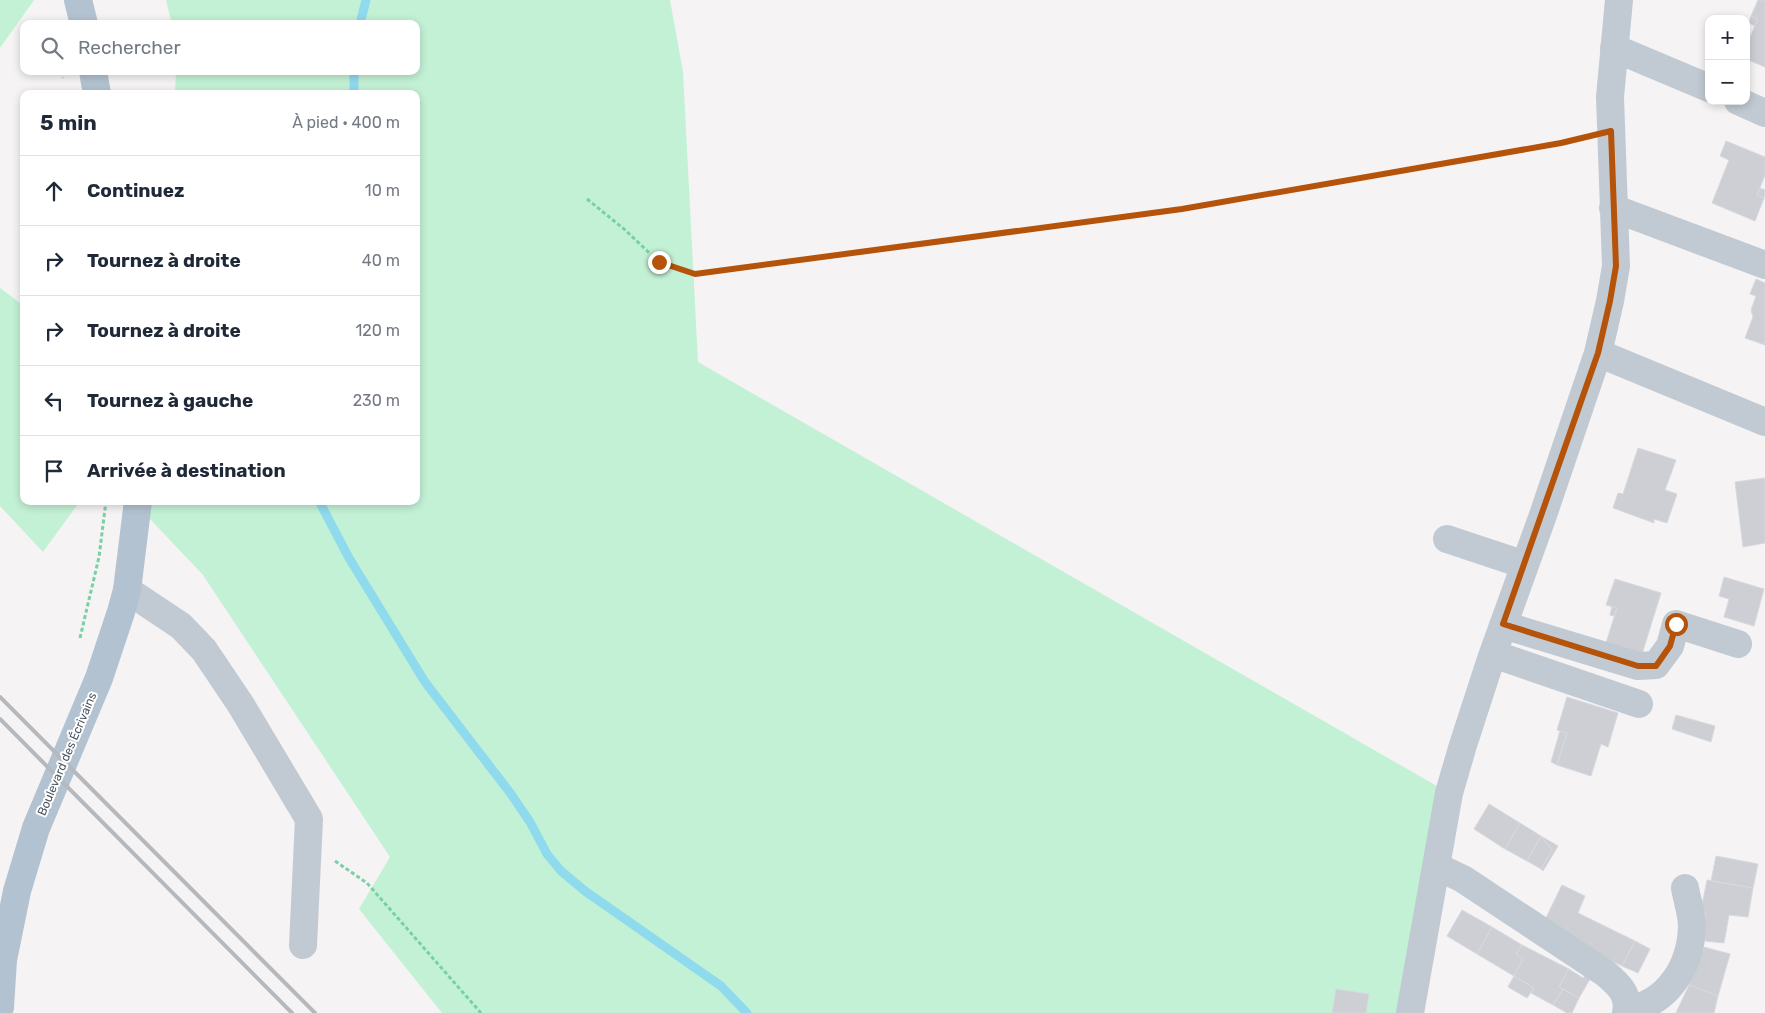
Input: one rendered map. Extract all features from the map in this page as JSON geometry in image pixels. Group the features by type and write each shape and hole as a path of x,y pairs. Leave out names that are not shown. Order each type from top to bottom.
{"main road":[{"path":"78,0 83,20"},
{"path":"94,75 96,90"},
{"name":"Boulevard des Écrivains","path":"0,1007 3,960 17,891 36,828 99,678 126,590 137,505"}],"street":[{"path":"1410,1013 1449,793 1492,654 1598,353 1616,266 1610,97 1619,0"},
{"path":"1614,48 1705,86"},
{"path":"1747,105 1765,113"},
{"path":"1613,208 1765,265"},
{"path":"1598,353 1765,422"},
{"path":"1447,539 1524,565"},
{"path":"126,590 181,626 204,650 298,797 309,820 303,945"},
{"path":"1503,624 1638,666 1656,666 1670,646 1676,624 1738,644"},
{"path":"1492,654 1639,704"},
{"path":"1436,866 1463,879 1605,973 1621,986 1626,999 1626,1012 1644,1008 1662,996 1680,976 1692,926 1685,888"}],"path":[{"path":"587,199 624,229 659,262 695,274 1182,209 1561,143 1611,131"},
{"path":"81,636 99,557 106,505"},
{"path":"309,843 367,883 481,1013"}],"green space":[{"path":"0,0 34,0 0,48"},
{"path":"166,0 670,0 683,72 698,362 1449,793 1402,1013 442,1013 359,909 390,857 203,575 137,505 420,505 420,90 175,90 176,75 420,75 420,20 171,20"},
{"path":"0,288 20,303 20,505 77,505 43,552 0,506"}],"building":[{"path":"1758,0 1765,0 1765,67 1750,61 1750,38 1758,19 1751,16"},
{"path":"1751,16 1758,19 1755,26 1750,24"},
{"path":"1726,141 1765,157 1765,175 1757,195 1764,198 1755,221 1712,203 1729,160 1720,156"},
{"path":"1760,188 1765,190 1764,198 1757,195"},
{"path":"1756,279 1765,283 1765,345 1745,338 1753,317 1751,310 1756,296 1750,294"},
{"path":"1638,448 1676,460 1665,490 1677,494 1667,523 1654,519 1654,523 1613,508 1618,493 1623,494"},
{"path":"1765,478 1765,543 1743,547 1735,482"},
{"path":"1724,577 1764,589 1754,626 1724,617 1729,599 1719,596"},
{"path":"1615,579 1661,593 1642,654 1606,643 1617,608 1606,605"},
{"path":"1612,606 1617,608 1614,616 1610,615"},
{"path":"1567,697 1618,713 1608,747 1601,744 1591,776 1557,765 1567,733 1557,730"},
{"path":"1676,715 1715,726 1711,742 1672,729"},
{"path":"1560,731 1567,733 1557,765 1551,762"},
{"path":"1489,804 1520,823 1505,849 1474,829"},
{"path":"1520,823 1541,836 1527,861 1505,849"},
{"path":"1541,836 1552,850 1541,869 1527,861"},
{"path":"1541,836 1558,846 1543,871 1541,869 1552,850"},
{"path":"1716,856 1758,864 1753,888 1711,881"},
{"path":"1707,880 1753,888 1748,917 1729,915 1724,943 1705,941 1705,912 1701,910"},
{"path":"1562,885 1585,896 1578,913 1635,941 1622,966 1542,926"},
{"path":"1462,910 1492,927 1477,954 1447,936"},
{"path":"1492,927 1522,945 1516,954 1523,959 1514,976 1477,954"},
{"path":"1635,941 1650,949 1638,973 1622,966"},
{"path":"1522,945 1569,969 1559,987 1563,989 1553,1005 1531,993 1534,988 1514,976 1523,959 1516,954"},
{"path":"1704,947 1730,954 1718,996 1689,985"},
{"path":"1569,969 1583,978 1585,976 1590,979 1579,998 1559,987"},
{"path":"1514,976 1534,988 1527,998 1508,987"},
{"path":"1689,985 1718,996 1714,1013 1676,1013"},
{"path":"1336,989 1369,994 1366,1013 1332,1013"},
{"path":"1563,989 1579,998 1572,1013 1567,1013 1553,1005"}],"waterway":[{"path":"361,20 366,0"},
{"path":"354,75 354,90"},
{"path":"321,505 349,558 425,682 511,794 530,822 547,854 561,871 585,891 721,986 747,1013"}],"railway":[{"path":"0,697 315,1013"},
{"path":"0,719 292,1013"}],"route":[{"path":"659,262 695,274 1077,224 1182,209 1561,143 1611,131 1616,266 1610,301 1598,353 1542,518 1503,624 1638,666 1656,666 1670,646 1676,624"}]}
